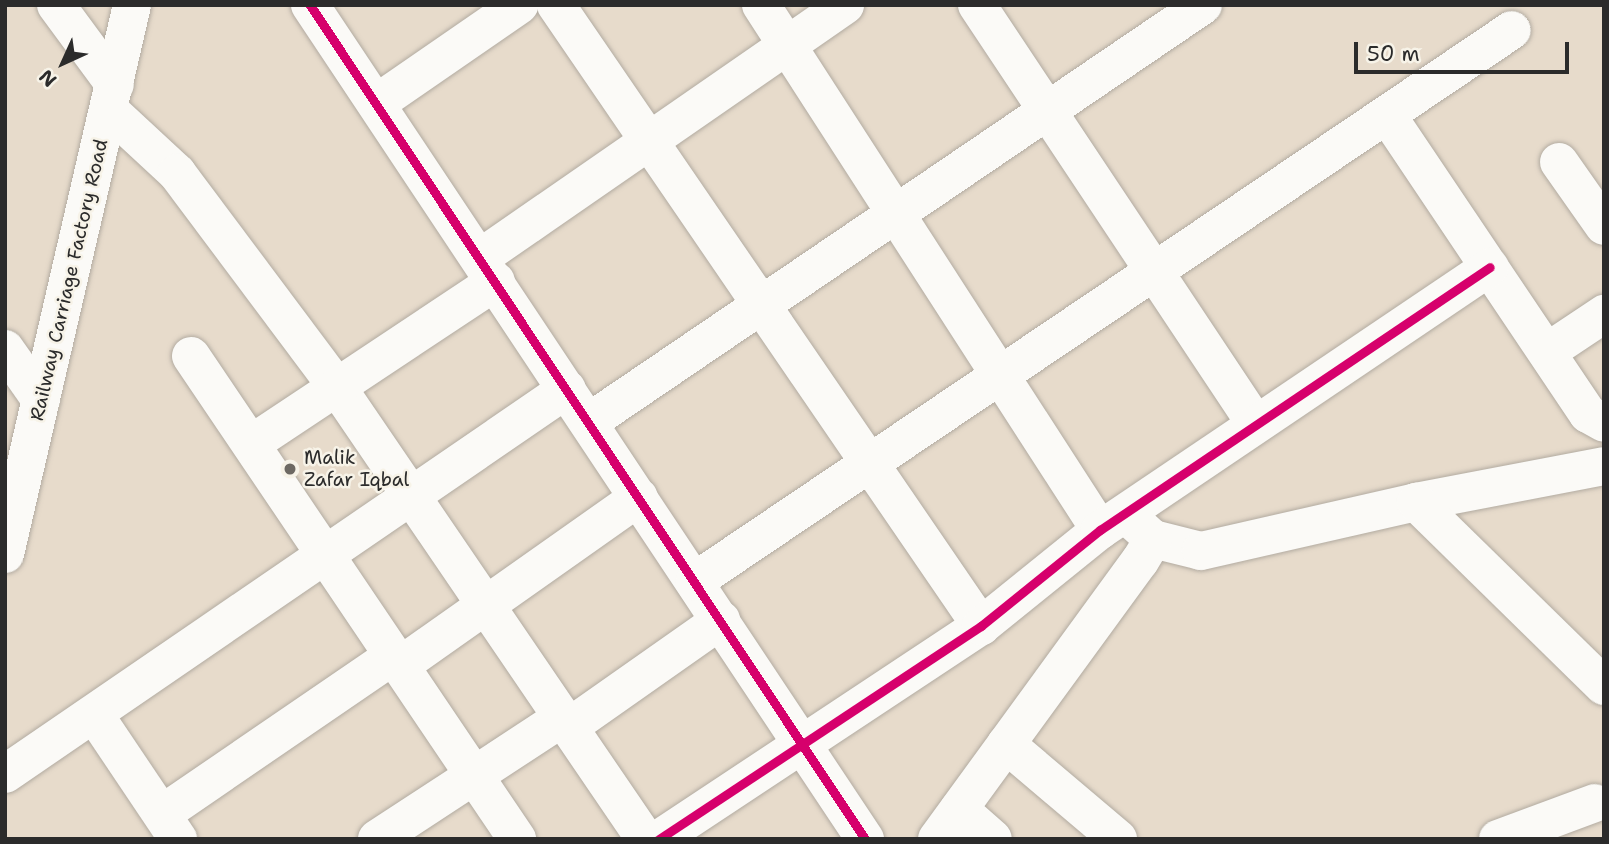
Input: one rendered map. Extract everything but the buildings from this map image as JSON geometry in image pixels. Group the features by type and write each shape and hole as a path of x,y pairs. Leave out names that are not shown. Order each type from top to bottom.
{"street":[{"path":"56,5 112,97 177,173 337,387 645,839"},
{"name":"Railway Carriage Factory Road","path":"5,554 132,5"},
{"path":"310,5 865,839"},
{"path":"377,103 519,5"},
{"path":"556,5 981,626"},
{"path":"761,5 1001,377 1112,522 1153,539 1201,551 1416,502 1604,466"},
{"path":"251,444 337,387 649,141 845,5"},
{"path":"977,5 1050,110 1255,423"},
{"path":"589,422 1203,5"},
{"path":"695,581 1156,273 1512,30"},
{"path":"1387,115 1588,415 1604,423"},
{"path":"1559,162 1604,226"},
{"path":"659,839 981,626 1112,522 1489,267"},
{"path":"1547,352 1604,314"},
{"path":"5,349 41,400"},
{"path":"191,356 517,839"},
{"path":"5,774 413,498 567,389"},
{"path":"94,714 170,827 397,660 488,608 639,497"},
{"path":"1416,502 1604,685"},
{"path":"937,839 1153,539"},
{"path":"396,834 475,775 566,723 720,620"},
{"path":"1006,744 1118,839"},
{"path":"1498,839 1595,803"},
{"path":"959,809 993,839"}],"cycle path":[{"path":"310,5 865,839"},
{"path":"659,839 981,626 1100,530 1490,267"}],"place":[{"name":"Malik Zafar Iqbal","path":"290,469"}]}
